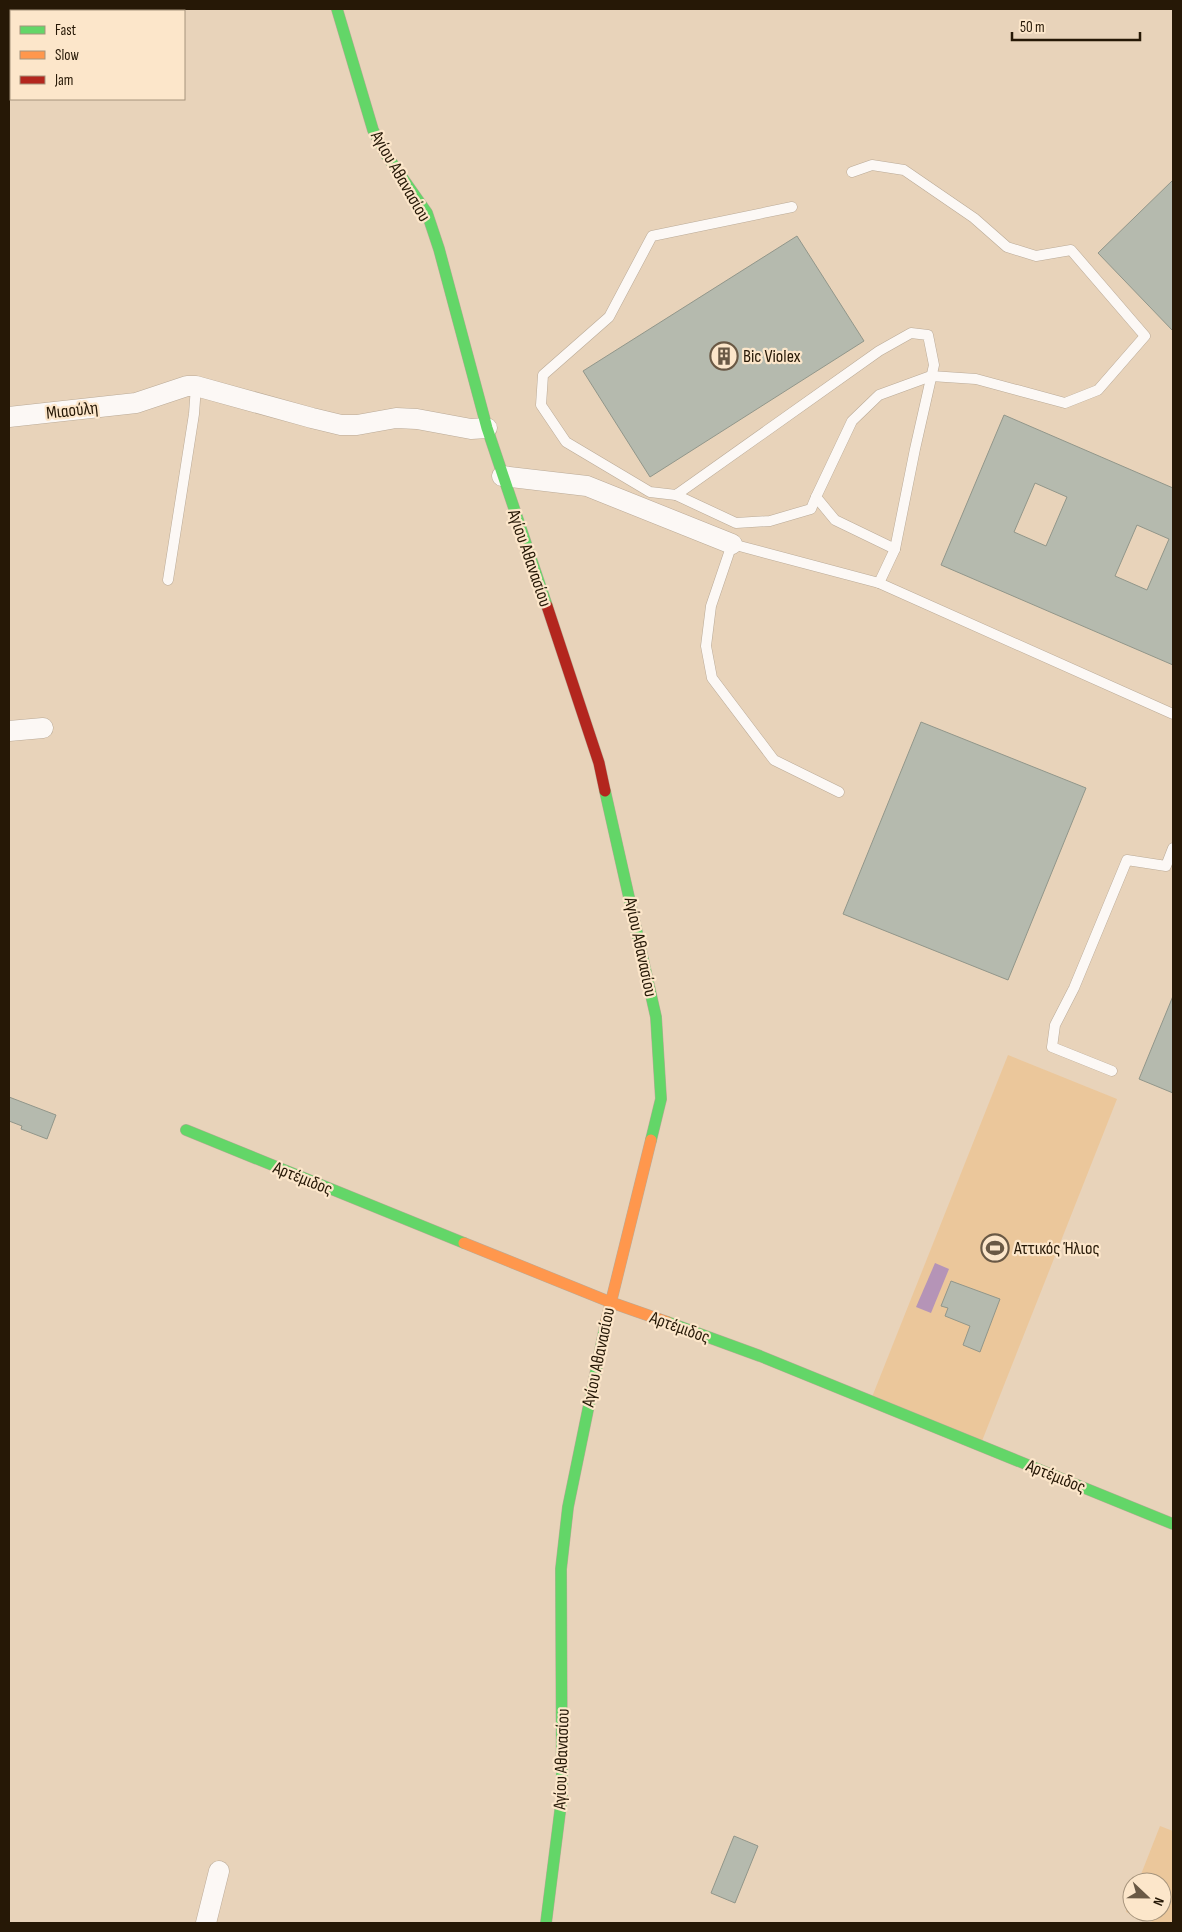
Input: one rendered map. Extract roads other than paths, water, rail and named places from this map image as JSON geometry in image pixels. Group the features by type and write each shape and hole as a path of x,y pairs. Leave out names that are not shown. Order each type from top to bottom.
{"street":[{"name":"Αγίου Αθανασίου","path":"337,9 373,130 385,153 427,214 439,249 487,428 502,476 600,763 656,1017 661,1099 610,1302 568,1507 562,1560 562,1796 546,1923"},
{"name":"Μιαούλη","path":"9,417 136,403 187,386 196,386"},
{"path":"196,386 341,425 357,425 396,418 417,418 472,429 487,428"},
{"path":"502,476 587,486 732,544"},
{"path":"9,730 43,728"},
{"name":"Αρτέμιδος","path":"186,1130 610,1302 760,1356 1173,1524"},
{"path":"206,1923 219,1870"}],"lane":[{"path":"792,207 652,236 609,317 543,375 541,405 566,442 650,492 676,495 736,523 770,521 811,509 852,422 879,395 931,376 976,379 1065,403 1098,390 1145,336 1071,250 1036,256 1006,247 974,218 904,170 872,165 852,172"},
{"path":"676,495 879,351 911,333 928,335 934,365 894,549 879,583"},
{"path":"168,580 194,414 196,386"},
{"path":"816,496 835,520 894,549"},
{"path":"839,792 774,760 712,678 706,646 711,606 732,544 879,583 1173,714"},
{"path":"1112,1072 1052,1047 1055,1025 1074,988 1127,860 1166,866 1173,848"}],"place":[{"name":"Bic Violex","path":"724,356"},
{"name":"Αττικός Ήλιος","path":"995,1248"}]}
